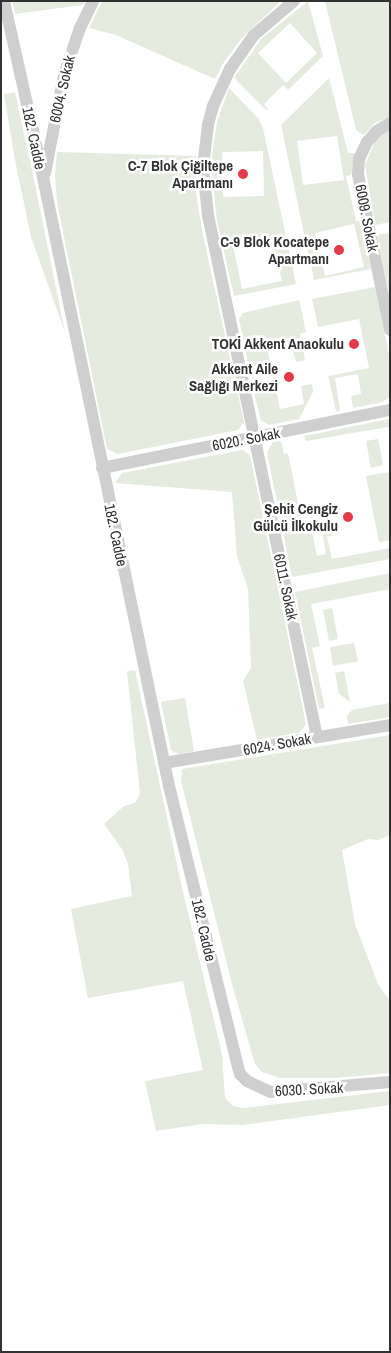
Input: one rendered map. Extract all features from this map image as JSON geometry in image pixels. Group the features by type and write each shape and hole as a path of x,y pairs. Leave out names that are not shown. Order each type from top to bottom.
{"street":[{"name":"182. Cadde","path":"4,1 164,763 238,1067"},
{"name":"6004. Sokak","path":"43,181 64,75 80,28 93,1"},
{"name":"6011. Sokak","path":"294,1 254,35 230,69 213,106 204,145 204,188 208,215 317,737"},
{"name":"6009. Sokak","path":"390,123 371,136 364,147 358,165 360,186 390,330"},
{"name":"6020. Sokak","path":"102,468 390,410"},
{"name":"6024. Sokak","path":"164,763 390,726"},
{"name":"6030. Sokak","path":"238,1067 247,1081 271,1092 390,1082"}],"shaded area":[{"path":"12,1 86,1 83,5 15,14"},
{"path":"102,1 281,1 242,38 224,62 215,79 116,35 89,28"},
{"path":"308,1 323,56 288,90 283,85 264,104 268,109 266,110 234,78 261,39","holes":["290,23 317,53 286,83 258,53"]},
{"path":"325,1 390,1 390,117 375,123 364,135 356,130"},
{"path":"329,78 348,153 355,153 351,175 346,176 356,221 361,221 371,269 314,280 281,125","holes":["337,136 344,180 303,185 297,141","354,224 364,267 325,276 315,233"]},
{"path":"229,88 258,118 263,128 296,284 234,296 217,221 211,161 217,122","holes":["263,151 264,196 223,197 222,152","272,237 282,281 242,289 233,246"]},
{"path":"15,92 65,332 31,237 4,94"},
{"path":"390,130 390,222 375,225 365,165 376,139"},
{"path":"57,152 196,156 196,194 203,235 244,422 238,430 118,454 107,449 57,202 55,176"},
{"path":"390,233 390,298 377,235"},
{"name":"TOKİ Akkent Anaokulu","path":"375,287 390,360 390,397 382,402 353,408 351,396 361,394 358,374 335,378 340,411 336,411 328,376 369,368 359,319 318,327 312,299"},
{"path":"299,300 306,332 300,334 305,360 296,362 291,343 267,348 271,369 250,373 239,319 243,313"},
{"path":"312,384 313,392 299,419 269,425 261,420 254,393 276,389 280,409 304,404 301,386"},
{"path":"390,419 390,431 388,427 306,441 304,436"},
{"path":"378,439 383,465 371,468 366,441"},
{"path":"281,441 284,454 288,453 304,534 312,532 317,556 326,554 320,521 330,521 333,535 327,537 332,559 390,548 390,559 292,577 267,452 273,442"},
{"path":"242,450 250,455 306,724 299,733 257,740 243,681 251,668 248,589 237,556 232,492 115,483 122,473"},
{"path":"390,472 390,540 379,542 366,476"},
{"path":"390,573 390,589 311,604 320,646 312,648 325,708 319,709 295,592"},
{"path":"332,608 338,639 329,641 323,610"},
{"path":"354,643 358,661 333,666 330,647"},
{"path":"135,670 183,892 222,1054 225,1098 233,1106 243,1108 390,1091 390,1105 243,1125 202,1124 156,1131 145,1081 203,1070 183,981 88,998 71,909 132,896 128,864 122,849 104,824 124,806 135,803 140,794 127,671"},
{"path":"344,671 350,702 339,694 335,673"},
{"path":"185,698 194,751 179,754 171,750 161,702"},
{"path":"390,703 390,717 348,724 347,716 352,710"},
{"path":"390,735 390,835 378,840 368,839 342,850 355,924 378,984 390,1001 390,1073 335,1078 280,1078 262,1072 255,1064 232,984 181,781 182,769"}],"place":[{"name":"C-7 Blok Çiğiltepe Apartmanı","path":"243,174"},
{"name":"C-9 Blok Kocatepe Apartmanı","path":"339,250"},
{"name":"TOKİ Akkent Anaokulu","path":"354,344"},
{"name":"Akkent Aile Sağlığı Merkezi","path":"289,377"},
{"name":"Şehit Cengiz Gülcü İlkokulu","path":"348,517"}]}
